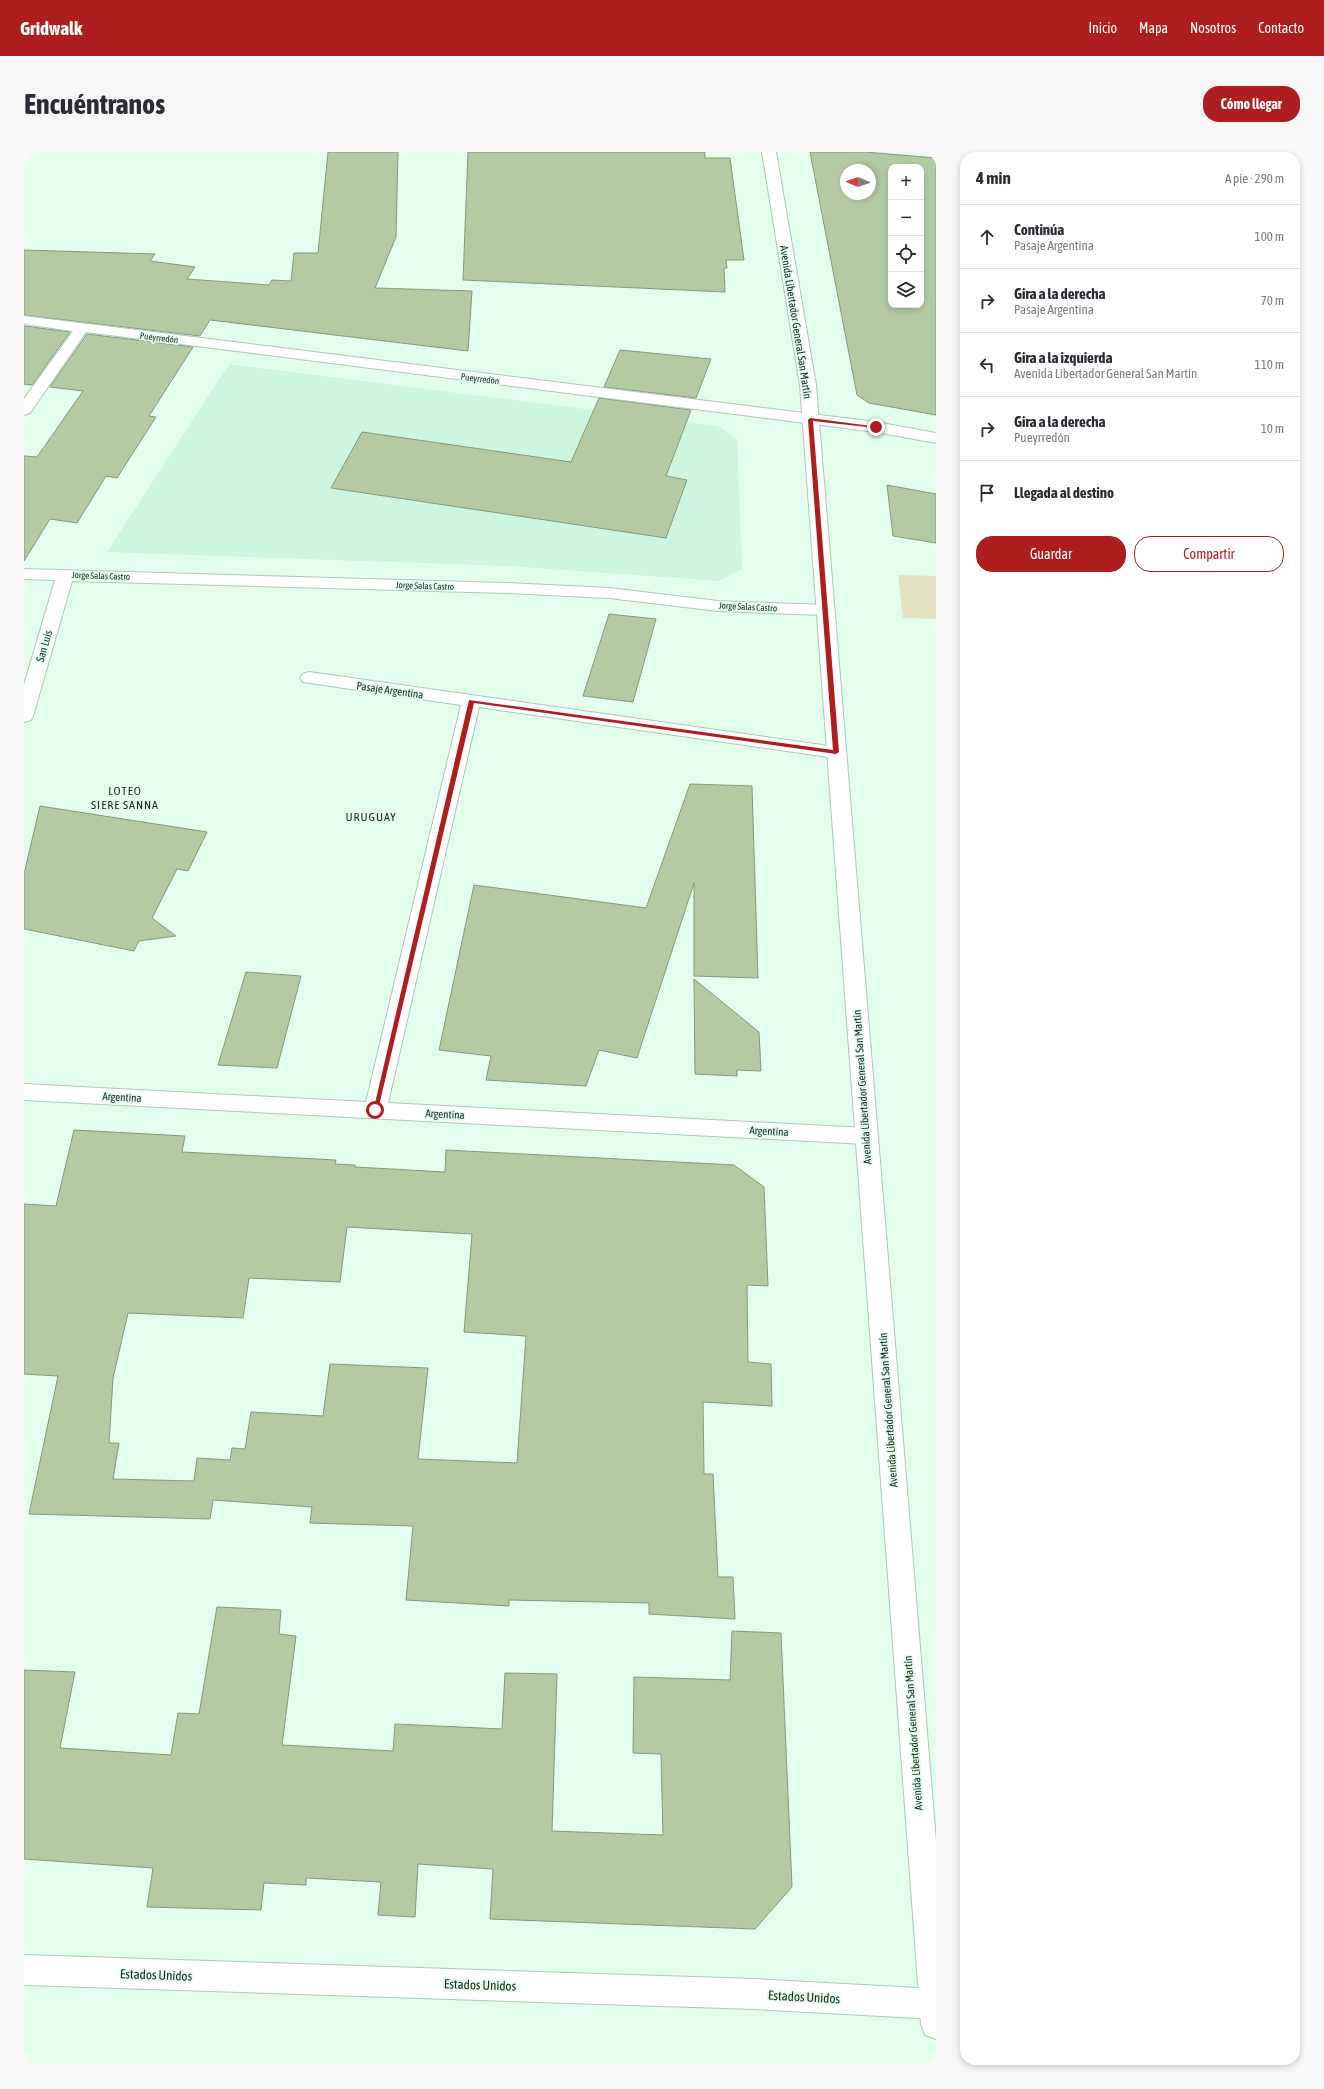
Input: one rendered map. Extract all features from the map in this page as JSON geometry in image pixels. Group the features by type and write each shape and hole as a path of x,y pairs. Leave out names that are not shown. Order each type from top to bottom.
{"street":[{"name":"Avenida Libertador General San Martín","path":"769,152 808,385 936,2011"},
{"name":"Pueyrredón","path":"24,320 810,420 876,427 936,438"},
{"path":"24,410 82,328"},
{"name":"Jorge Salas Castro","path":"24,574 506,588 609,593 718,606 825,610"},
{"name":"San Luis","path":"24,716 65,575"},
{"name":"Pasaje Argentina","path":"309,678 836,752"},
{"path":"375,1110 471,701"},
{"name":"Argentina","path":"24,1092 866,1136"},
{"name":"Estados Unidos","path":"24,1970 755,1994 936,2011"}],"shaded area":[{"path":"229,364 718,426 737,439 742,569 719,581 507,566 107,552"},
{"path":"898,575 936,576 936,619 903,618"}],"building":[{"path":"328,152 398,152 396,237 375,288 472,291 468,351 210,320 200,336 24,315 24,250 155,254 150,261 195,267 187,279 269,285 272,280 291,281 294,253 318,253"},
{"path":"468,152 705,152 705,158 730,158 744,260 726,260 727,268 724,268 725,292 463,280"},
{"path":"810,152 865,152 936,158 936,415 869,403 857,395"},
{"path":"24,326 70,332 32,385 24,384"},
{"path":"87,334 193,347 149,416 156,417 117,478 106,476 77,523 50,519 24,561 24,456 37,457 83,391 50,387"},
{"path":"620,350 711,359 696,398 604,387"},
{"path":"599,398 691,410 666,476 687,480 666,538 331,488 362,432 571,462"},
{"path":"887,485 936,494 936,543 893,536"},
{"path":"609,614 656,619 633,702 583,696"},
{"path":"690,784 752,786 758,978 694,976 694,883 637,1058 599,1050 586,1086 486,1080 491,1056 439,1050 474,885 646,908"},
{"path":"40,806 207,832 188,871 177,869 152,918 176,936 139,941 134,951 24,929 24,874"},
{"path":"246,972 301,976 277,1068 218,1065"},
{"path":"694,979 759,1032 761,1071 737,1070 737,1076 695,1074"},
{"path":"74,1130 185,1136 182,1152 336,1160 335,1164 355,1165 355,1167 445,1172 446,1150 734,1165 764,1187 768,1286 747,1285 748,1362 771,1364 772,1406 703,1402 704,1474 713,1474 718,1577 733,1577 735,1619 649,1614 649,1603 509,1600 509,1606 406,1600 413,1526 310,1523 312,1507 213,1500 210,1519 29,1514 58,1376 24,1374 24,1204 56,1206","holes":["347,1227 472,1234 464,1332 526,1336 517,1463 418,1459 428,1368 330,1364 323,1416 251,1412 245,1449 232,1448 230,1460 197,1458 194,1481 113,1479 119,1443 109,1443 113,1378 128,1313 243,1318 249,1278 340,1282"]},
{"path":"217,1607 281,1610 279,1634 296,1636 282,1745 393,1751 395,1724 502,1729 505,1673 557,1674 552,1831 663,1835 661,1754 633,1753 634,1677 730,1680 732,1631 781,1633 792,1887 755,1929 490,1919 493,1869 418,1864 415,1917 378,1915 381,1882 306,1878 306,1885 264,1883 261,1910 147,1907 153,1868 24,1859 24,1670 75,1672 60,1748 171,1755 178,1713 199,1714"}],"district":[{"name":"LOTEO SIERE SANNA","path":"125,798"},
{"name":"URUGUAY","path":"371,817"}],"route":[{"path":"375,1110 471,701 836,752 810,420 876,427"}]}
